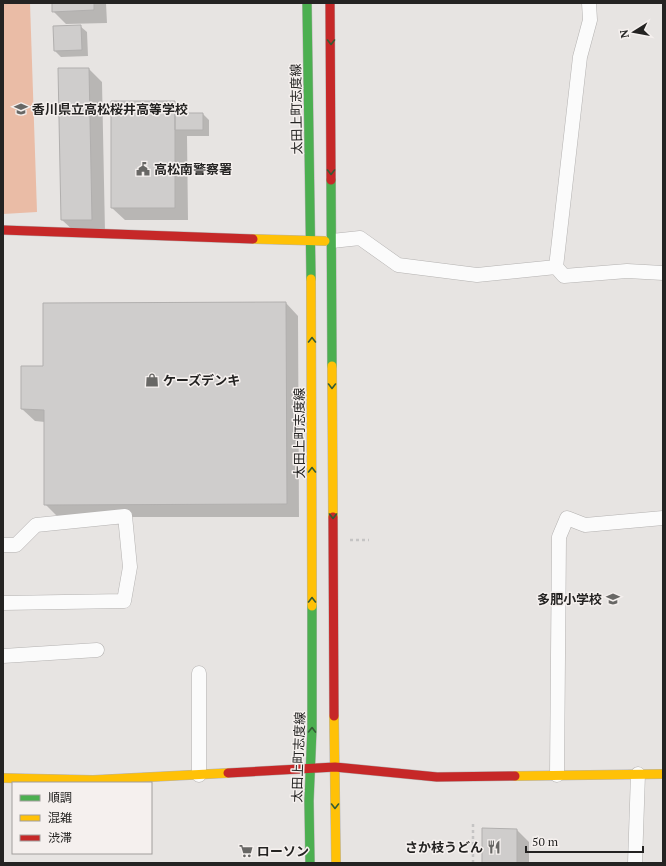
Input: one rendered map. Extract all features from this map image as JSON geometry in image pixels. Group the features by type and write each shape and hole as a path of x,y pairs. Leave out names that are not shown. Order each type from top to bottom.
{"main road":[{"name":"太田上町志度線","path":"307,3 312,241 312,729 310,863"},
{"path":"330,3 336,863"},
{"path":"3,230 332,241"},
{"path":"3,778 94,780 335,767 437,777 663,774"}],"street":[{"path":"589,3 590,20 580,57 556,267 564,276 627,271 663,273"},
{"path":"332,241 360,238 398,265 477,275 556,267"},
{"path":"3,545 16,545 36,525 124,516 130,567 124,601 3,603"},
{"path":"557,775 559,536 567,518 585,525 663,518"},
{"path":"3,656 97,650"},
{"path":"199,673 199,775"},
{"path":"635,863 638,774"}],"path":[{"path":"344,540 369,540"},
{"path":"473,823 473,863"}],"shaded area":[{"name":"香川県立高松桜井高等学校","path":"3,3 30,3 37,212 3,214"}],"building":[{"path":"52,3 94,3 94,10 52,12"},
{"path":"81,25 82,50 54,51 53,26"},
{"path":"58,68 89,68 92,220 61,220"},
{"name":"高松南警察署","path":"111,101 175,101 175,208 111,208"},
{"path":"175,113 203,113 203,130 175,130"},
{"path":"286,302 287,504 44,505 44,410 21,409 21,366 43,366 43,303"},
{"path":"482,828 517,829 517,863 482,863"}],"traffic: fast":[{"path":"307,3 311,279"},
{"path":"331,180 332,366"},
{"path":"310,863 309,801 312,729 312,606"}],"traffic: slow":[{"path":"253,239 325,241"},
{"path":"311,279 312,606"},
{"path":"332,366 333,517"},
{"path":"334,716 336,863"},
{"path":"3,778 93,780 228,773"},
{"path":"515,776 663,774"}],"traffic: jam":[{"path":"330,3 331,180"},
{"path":"3,230 253,239"},
{"path":"333,517 334,716"},
{"path":"228,773 335,767 437,777 515,776"}],"place":[{"name":"香川県立高松桜井高等学校","path":"21,109"},
{"name":"高松南警察署","path":"143,169"},
{"name":"ケーズデンキ","path":"152,380"},
{"name":"多肥小学校","path":"613,599"},
{"name":"さか枝うどん","path":"494,847"},
{"name":"ローソン","path":"246,851"}]}
